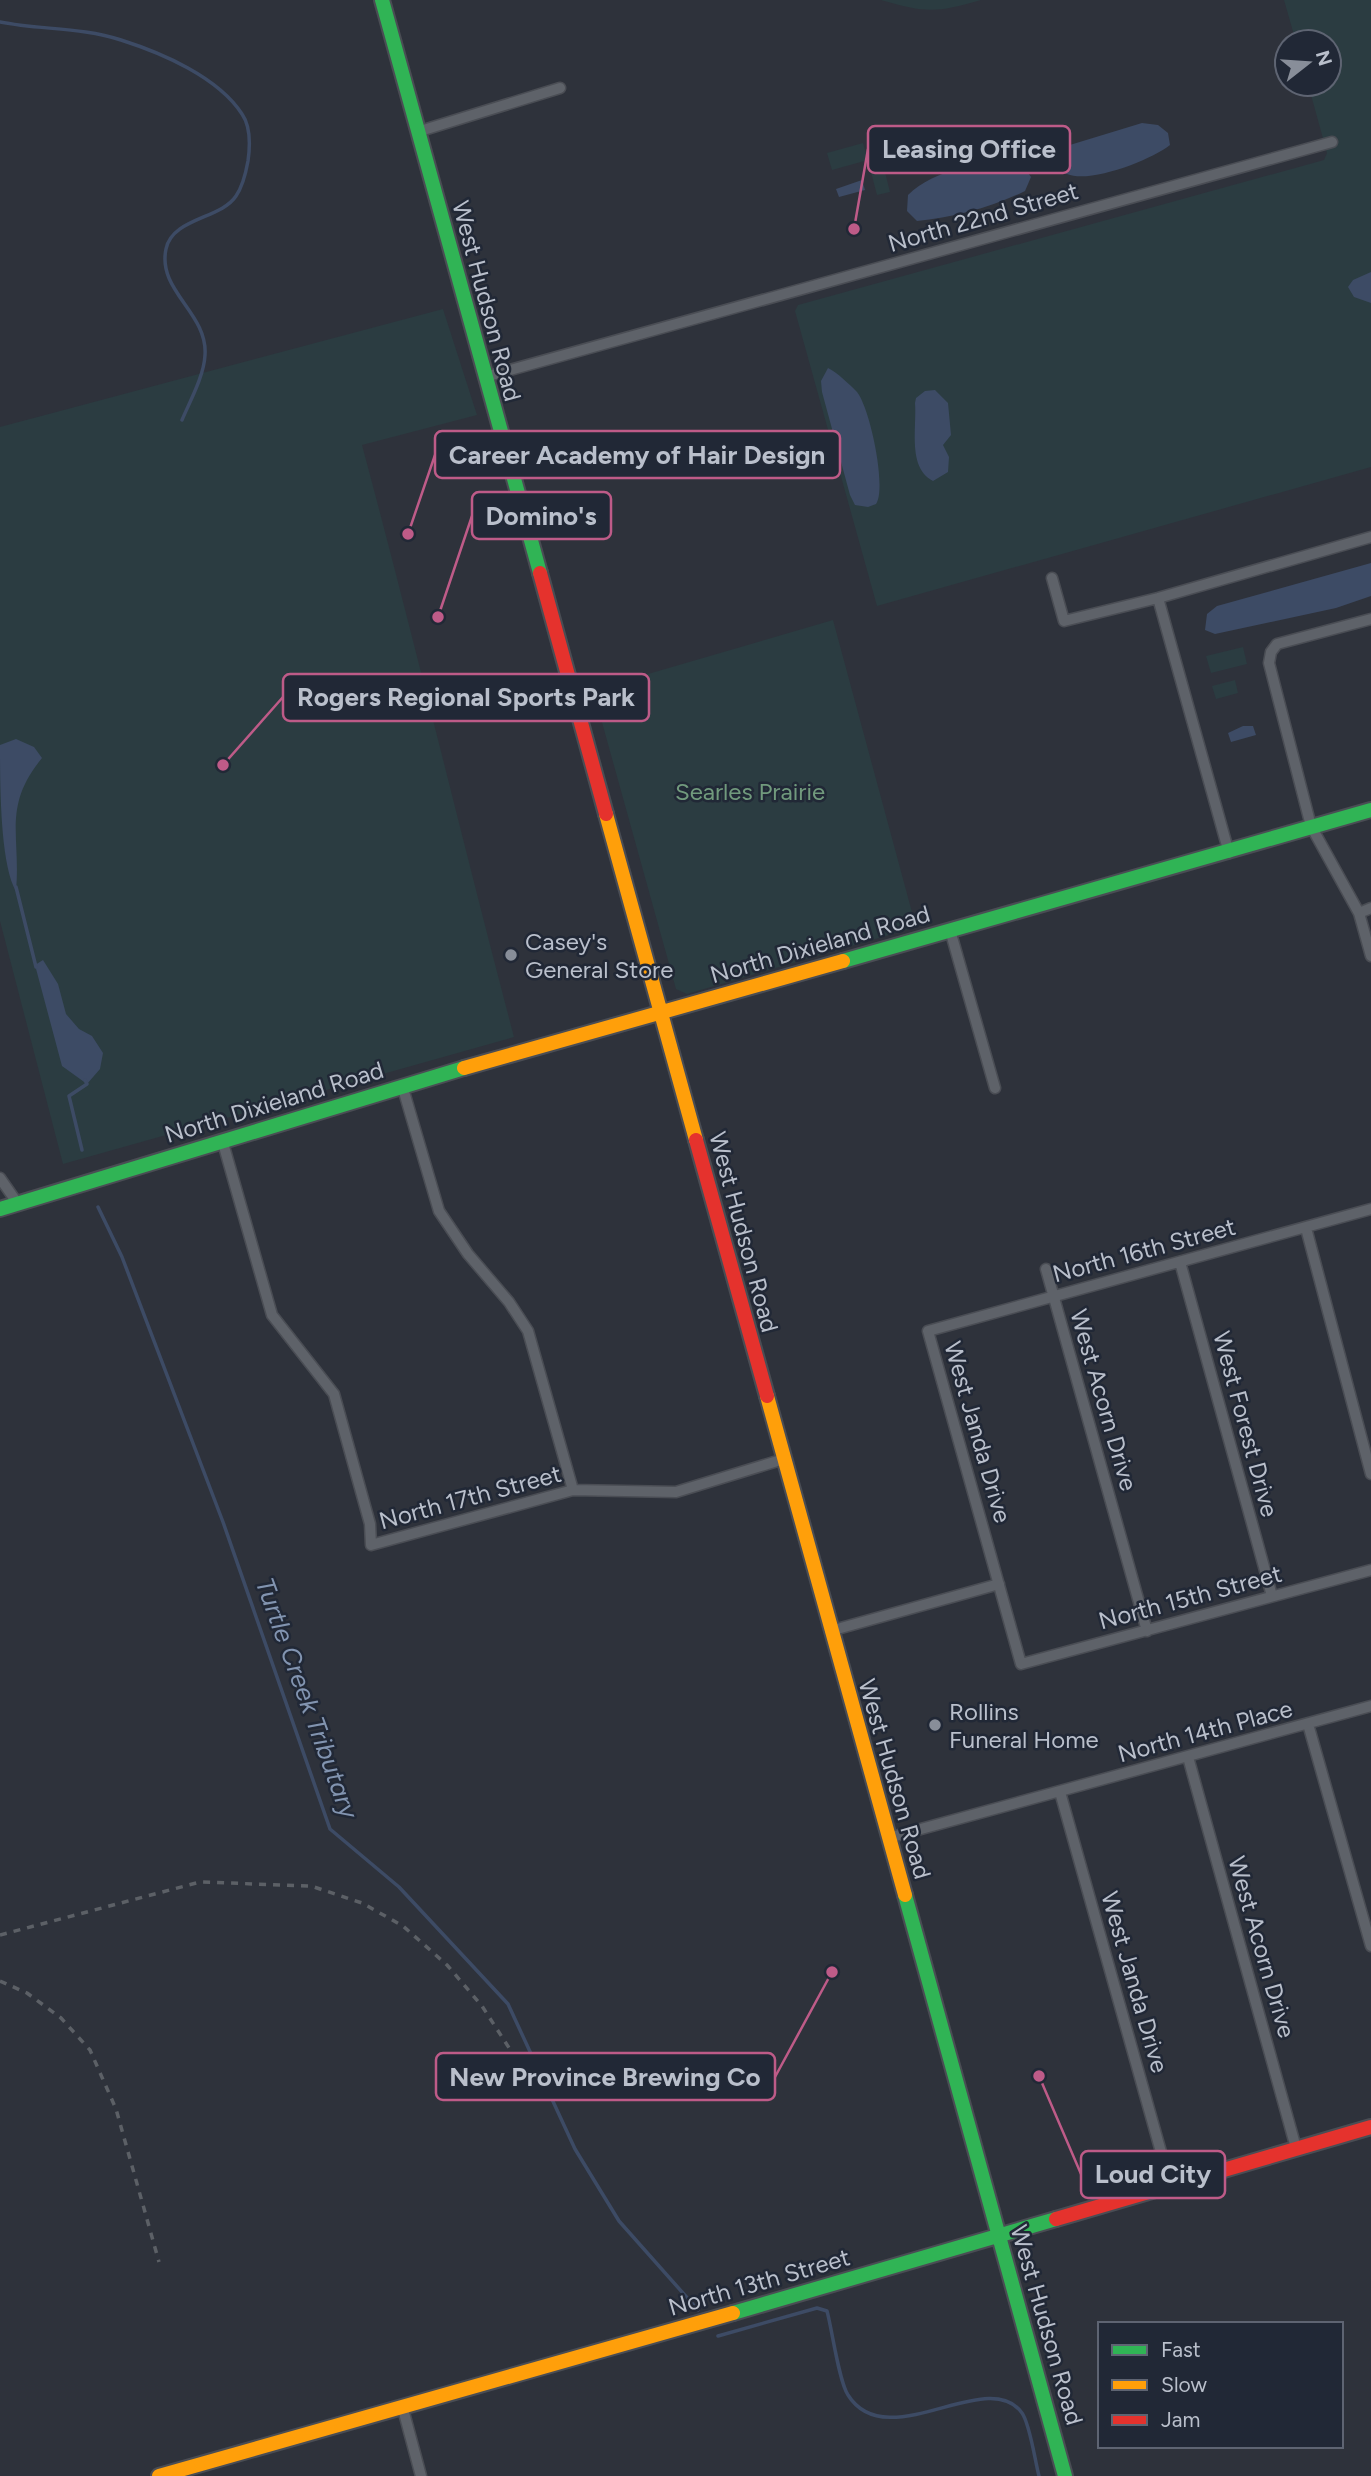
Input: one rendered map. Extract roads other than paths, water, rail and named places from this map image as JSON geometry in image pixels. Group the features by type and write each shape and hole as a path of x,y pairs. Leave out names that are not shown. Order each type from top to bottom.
{"main road":[{"name":"West Hudson Road","path":"382,0 887,1838 1066,2476"},
{"name":"North Dixieland Road","path":"0,1209 223,1143 402,1085 1229,853 1371,810"},
{"name":"North 13th Street","path":"159,2476 403,2409 1371,2127"}],"street":[{"path":"417,132 560,88"},
{"name":"North 22nd Street","path":"484,377 1332,142"},
{"path":"1052,578 1064,621 1158,598 1371,537"},
{"path":"1158,598 1229,853"},
{"path":"1371,619 1277,644 1270,652 1269,663 1311,826 1359,914 1371,956"},
{"path":"1359,914 1371,908"},
{"path":"950,930 995,1088"},
{"path":"402,1085 439,1210 468,1254 509,1302 528,1331 573,1490"},
{"name":"North 17th Street","path":"223,1143 272,1315 334,1394 367,1512 371,1545 573,1490 676,1492 784,1459"},
{"path":"0,1178 18,1204"},
{"name":"North 16th Street","path":"928,1331 1371,1209"},
{"path":"1306,1228 1371,1474"},
{"name":"West Forest Drive","path":"1180,1262 1272,1596"},
{"name":"West Acorn Drive","path":"1046,1269 1147,1631"},
{"name":"West Janda Drive","path":"928,1331 1021,1664"},
{"name":"North 15th Street","path":"1021,1664 1371,1570"},
{"path":"830,1631 999,1584"},
{"name":"North 14th Place","path":"887,1838 1371,1706"},
{"path":"1308,1724 1371,1946"},
{"name":"West Acorn Drive","path":"1188,1757 1296,2148"},
{"name":"West Janda Drive","path":"1060,1792 1170,2184"},
{"path":"403,2409 421,2476"}],"water":[{"path":"1142,123 1158,125 1168,133 1170,145 1149,157 1105,173 1077,176 1064,173 1059,168 1055,158 1060,148"},
{"path":"1018,159 1031,177 1025,191 1013,197 972,211 917,221 907,211 908,195 931,179 959,168"},
{"path":"862,180 865,190 839,197 836,189"},
{"path":"1371,272 1371,303 1354,297 1348,287 1353,280"},
{"path":"828,368 857,392 872,430 880,482 876,504 868,507 855,505 850,495 822,392 821,381"},
{"path":"935,390 948,403 951,435 943,445 949,457 948,472 933,481 925,475 916,457 915,403 916,398 925,391"},
{"path":"1371,563 1371,596 1336,608 1215,634 1205,630 1207,614 1217,606"},
{"path":"1243,726 1253,726 1256,735 1231,742 1228,733"},
{"path":"16,739 34,747 42,758 30,775 18,807 16,891 4,843 0,745"},
{"path":"43,960 58,984 66,1014 79,1029 92,1036 103,1053 100,1069 87,1084 62,1066 35,965"}],"waterway":[{"path":"0,22 91,33 154,52 188,68 219,89 245,119 249,155 236,196 220,210 177,231 166,249 165,264 169,277 192,314 204,340 202,371 182,420"},
{"name":"Turtle Creek Tributary","path":"16,887 36,967"},
{"name":"Turtle Creek Tributary","path":"82,1150 69,1096 87,1084 85,1080"},
{"name":"Turtle Creek Tributary","path":"98,1207 122,1257 223,1522 330,1829 399,1887 508,2004 575,2149 619,2221 698,2310"},
{"name":"Turtle Creek Tributary","path":"718,2336 817,2308 827,2311 845,2388 848,2395 865,2412 887,2417 911,2415 986,2399 1006,2401 1025,2418 1039,2476"}],"railway":[{"path":"0,1935 200,1882 311,1886 362,1903 403,1926 447,1965 482,2006 513,2054"},
{"path":"0,1981 27,1993 61,2018 90,2050 116,2109 159,2262"}],"place":[{"name":"Leasing Office","path":"854,229"},
{"name":"Career Academy of Hair Design","path":"408,534"},
{"name":"Domino's","path":"438,617"},
{"name":"Rogers Regional Sports Park","path":"223,765"},
{"name":"Casey's General Store","path":"511,955"},
{"name":"Rollins Funeral Home","path":"935,1725"},
{"name":"New Province Brewing Co","path":"832,1972"},
{"name":"Loud City","path":"1039,2076"}],"park label":[{"name":"Searles Prairie","path":"750,791"}]}
